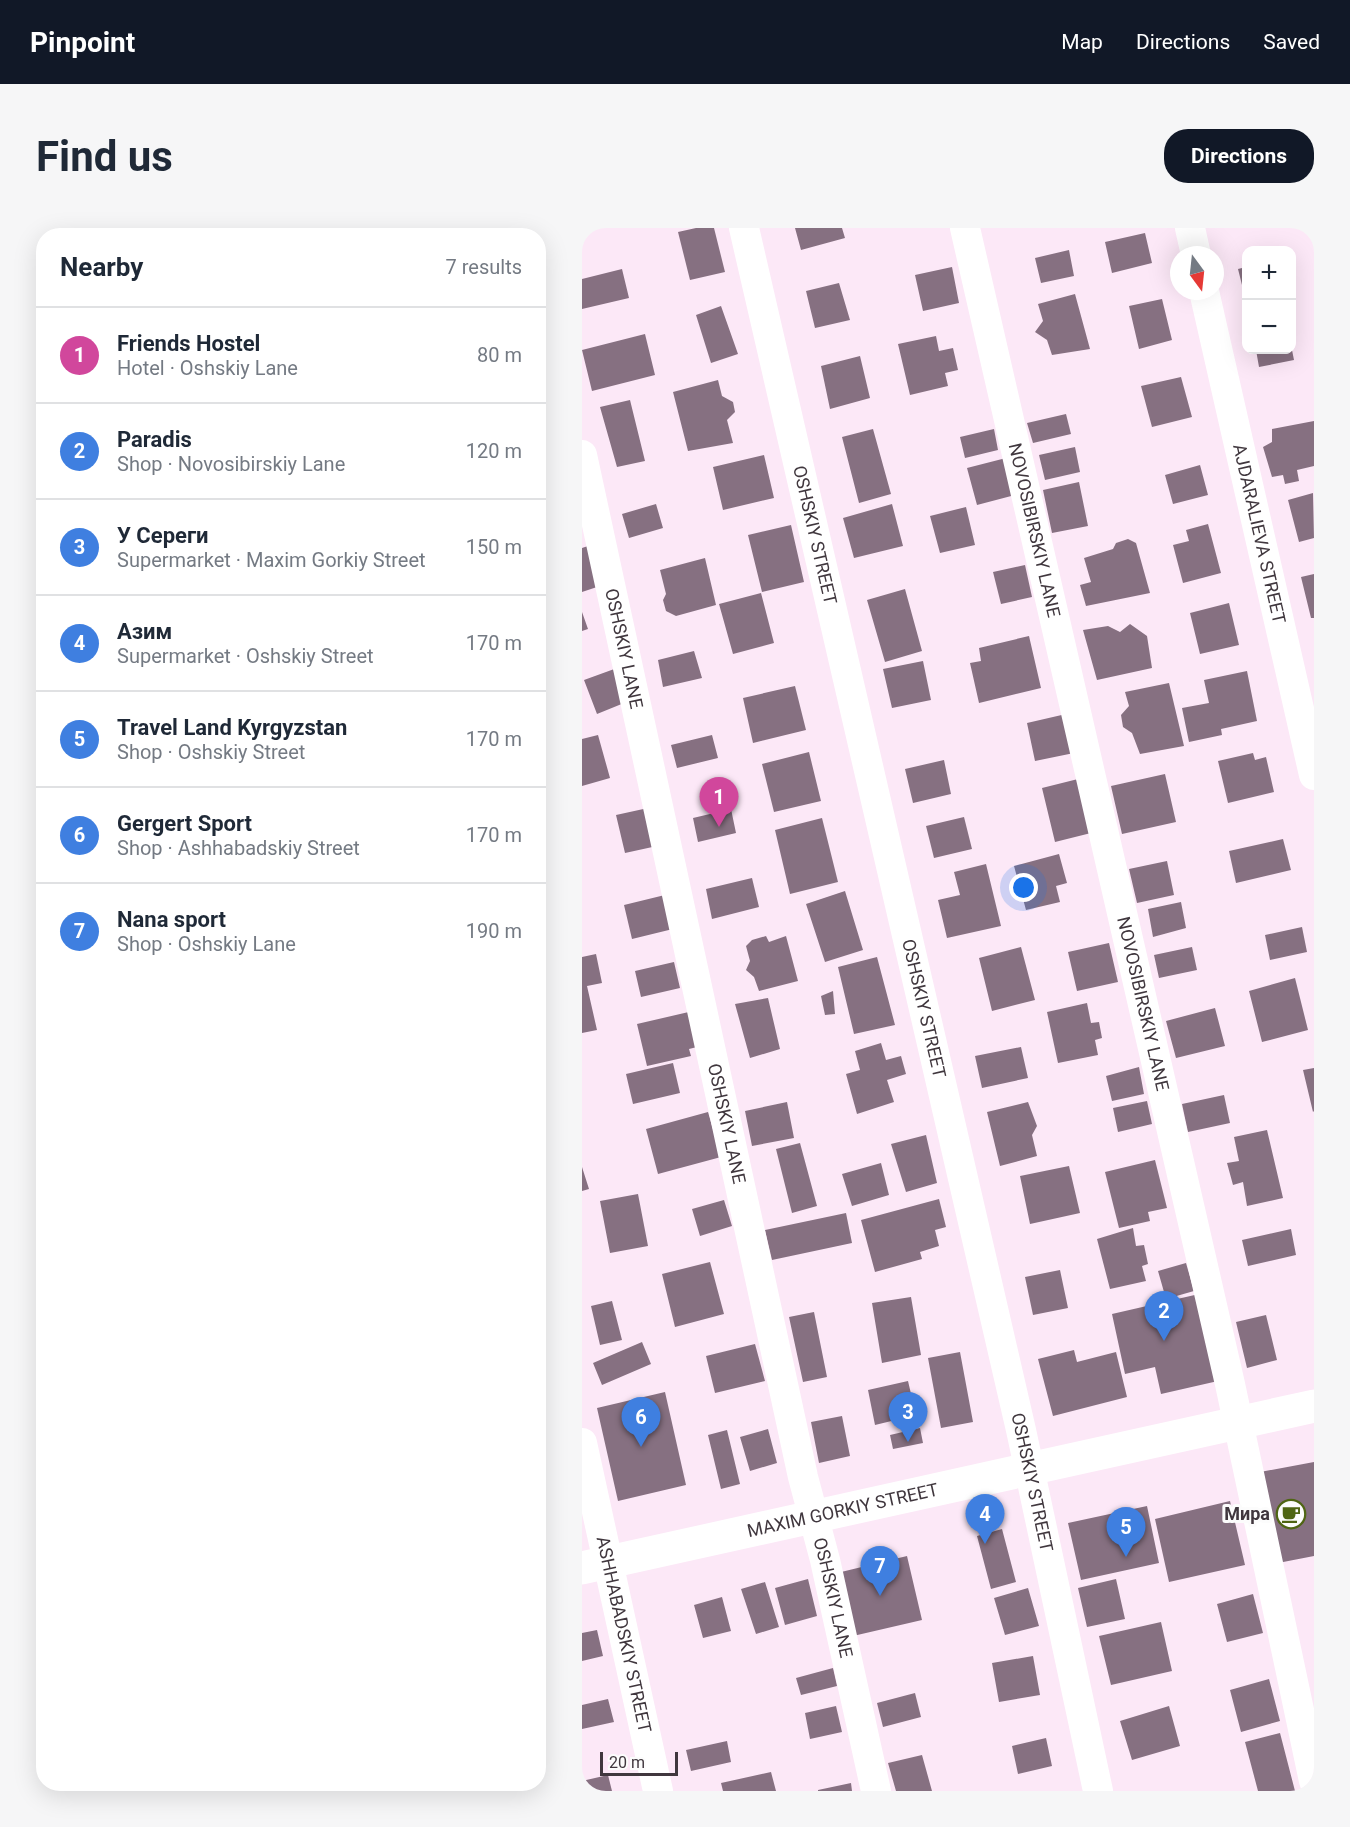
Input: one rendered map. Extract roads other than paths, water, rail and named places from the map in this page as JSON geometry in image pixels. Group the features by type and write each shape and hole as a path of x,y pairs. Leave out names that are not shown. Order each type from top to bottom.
{"main road":[{"name":"MAXIM GORKIY STREET","path":"594,1566 1314,1406"}],"street":[{"name":"OSHSKIY STREET","path":"744,228 1029,1469 1098,1791"},
{"name":"NOVOSIBIRSKIY LANE","path":"965,228 1239,1424 1314,1781"},
{"path":"1190,228 1194,246"},
{"name":"AJDARALIEVA STREET","path":"1206,300 1314,775"},
{"name":"OSHSKIY LANE","path":"582,455 796,1442 825,1560 876,1791"},
{"name":"ASHHABADSKIY STREET","path":"582,1443 594,1566 658,1791"}],"place":[{"name":"Friends Hostel","path":"719,827"},
{"name":"Paradis","path":"1164,1341"},
{"name":"У Сереги","path":"908,1442"},
{"name":"Gergert Sport","path":"641,1447"},
{"name":"Мира","path":"1291,1514"},
{"name":"Азим","path":"985,1544"},
{"name":"Travel Land Kyrgyzstan","path":"1126,1557"},
{"name":"Nana sport","path":"880,1596"}]}
